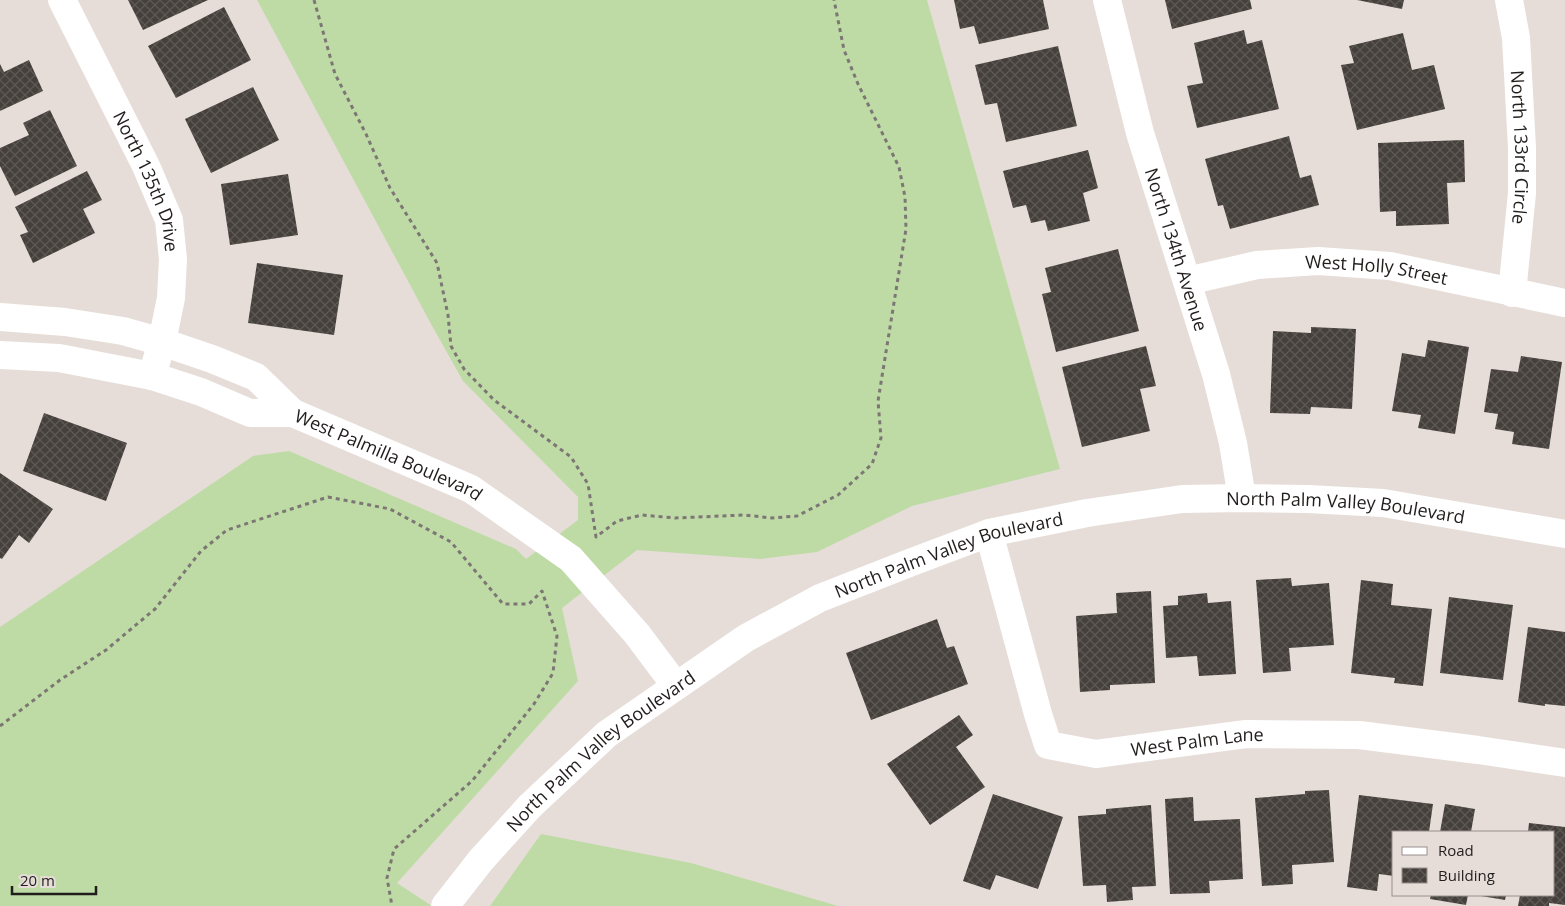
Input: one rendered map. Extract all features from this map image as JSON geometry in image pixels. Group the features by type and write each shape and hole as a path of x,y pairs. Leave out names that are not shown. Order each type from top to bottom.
{"street":[{"name":"North 135th Drive","path":"62,0 146,166 169,220 174,259 171,298 162,342 152,376"},
{"name":"North 134th Avenue","path":"1107,0 1140,132 1216,374 1233,443 1242,498"},
{"name":"North 133rd Circle","path":"1509,0 1516,38 1522,148 1522,193 1512,293"},
{"name":"West Holly Street","path":"1187,281 1257,265 1318,261 1390,266 1565,303"},
{"path":"0,317 64,322 123,331 162,342 212,359 256,377 293,412"},
{"name":"West Palmilla Boulevard","path":"0,355 59,358 152,376 201,392 250,413 293,412 471,490 571,559 637,634 676,686"},
{"name":"North Palm Valley Boulevard","path":"446,906 481,860 530,806 607,734 676,686 746,638 820,598 989,533 1087,513 1182,499 1242,498 1383,503 1565,534"},
{"name":"West Palm Lane","path":"989,533 1048,745 1096,754 1246,734 1360,735 1565,763"}],"path":[{"path":"314,0 335,74 366,134 390,188 438,262 448,315 451,346 464,369 494,400 571,457 588,484 596,536 617,521 642,515 675,518 744,515 772,518 797,516 838,495 872,464 881,438 878,401 906,229 905,197 899,167 858,84 844,50 834,0"},
{"path":"0,726 60,680 106,650 155,609 201,551 227,530 328,497 390,508 451,542 503,604 529,604 542,590 557,636 553,673 534,704 472,781 394,849 387,878 392,906"}],"green space":[{"path":"257,0 927,0 1060,469 912,506 817,552 760,559 637,550 562,608 578,681 397,883 432,906 0,906 0,627 253,456 289,451 516,549 526,559 578,520 578,497 463,381"},
{"path":"541,834 691,863 838,906 490,906"}],"building":[{"path":"128,0 208,0 143,30"},
{"path":"954,0 1043,0 1049,29 979,44 974,26 960,29"},
{"path":"1165,0 1250,0 1252,9 1172,29"},
{"path":"1357,0 1404,0 1402,9"},
{"path":"224,7 251,60 176,98 148,46"},
{"path":"1244,30 1247,44 1262,40 1279,109 1197,128 1187,86 1203,83 1194,43"},
{"path":"1403,33 1412,70 1434,65 1445,109 1357,130 1341,65 1354,63 1349,46"},
{"path":"1058,46 1077,126 1006,142 997,103 985,105 975,65"},
{"path":"29,60 43,91 0,111 0,64 4,72"},
{"path":"253,87 279,140 211,173 185,119"},
{"path":"50,110 77,166 15,196 0,166 0,148 29,135 23,123"},
{"path":"1289,136 1300,178 1311,175 1319,205 1230,229 1223,205 1218,206 1205,159"},
{"path":"1464,140 1465,182 1447,183 1449,224 1396,226 1396,211 1380,212 1378,143"},
{"path":"1088,150 1098,188 1083,193 1090,221 1048,231 1045,220 1031,223 1026,205 1013,208 1003,171"},
{"path":"87,171 102,200 83,209 95,233 33,263 20,235 28,232 15,207"},
{"path":"288,174 298,235 230,245 221,184"},
{"path":"1118,249 1139,331 1056,352 1042,294 1051,292 1045,268"},
{"path":"257,263 343,275 334,335 248,323"},
{"path":"1311,327 1356,329 1352,409 1311,407 1310,414 1270,413 1273,331 1311,333"},
{"path":"1428,340 1469,347 1455,434 1418,428 1421,415 1392,411 1402,353 1425,357"},
{"path":"1146,346 1156,386 1140,389 1150,431 1082,447 1062,367"},
{"path":"1521,356 1562,362 1549,449 1512,444 1514,432 1495,429 1498,414 1484,412 1491,369 1518,372"},
{"path":"44,413 127,443 106,501 23,471"},
{"path":"0,473 53,509 29,543 19,535 2,559 0,558"},
{"path":"1291,578 1292,586 1329,583 1334,645 1289,648 1291,671 1263,673 1256,580"},
{"path":"1361,580 1393,584 1391,605 1432,609 1423,686 1394,683 1395,678 1351,673"},
{"path":"1151,591 1155,683 1110,685 1110,690 1080,692 1076,616 1117,613 1116,593"},
{"path":"1207,593 1208,603 1231,601 1236,674 1199,676 1197,656 1166,658 1163,606 1178,605 1178,596"},
{"path":"1449,597 1513,605 1503,680 1440,673"},
{"path":"937,619 947,648 954,646 968,684 871,720 846,653"},
{"path":"1528,627 1565,632 1565,706 1545,704 1545,706 1518,702"},
{"path":"959,715 973,735 956,747 985,787 930,825 887,764"},
{"path":"1329,790 1334,862 1292,865 1293,884 1262,886 1255,798 1305,794 1305,791"},
{"path":"993,794 1063,817 1038,889 996,875 990,890 963,881"},
{"path":"1359,795 1433,804 1429,831 1392,831 1392,876 1379,874 1377,891 1347,887"},
{"path":"1193,797 1194,821 1240,819 1243,879 1209,881 1210,893 1170,894 1165,799"},
{"path":"1445,804 1475,809 1471,831 1440,831"},
{"path":"1151,805 1156,886 1132,887 1133,900 1107,902 1106,885 1083,886 1078,816 1106,814 1106,809"},
{"path":"1529,823 1565,827 1565,905 1549,903 1549,906 1518,906 1520,896 1555,896 1555,831 1528,831"},
{"path":"1431,896 1468,896 1466,905 1430,899"},
{"path":"1481,896 1506,896 1505,900"}]}
